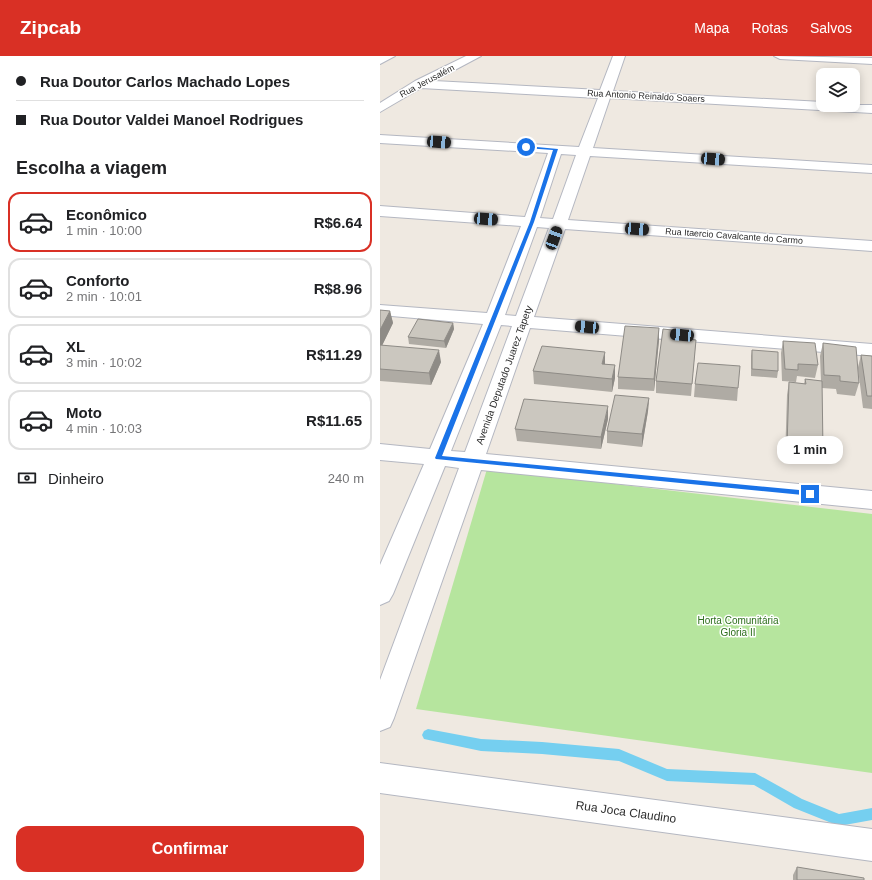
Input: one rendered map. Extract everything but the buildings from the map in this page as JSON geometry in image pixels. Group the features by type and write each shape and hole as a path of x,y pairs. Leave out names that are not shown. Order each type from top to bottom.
{"street":[{"path":"380,61 389,56"},
{"name":"Rua Jerusalém","path":"380,108 419,84 475,56"},
{"name":"Avenida Deputado Juarez Tapety","path":"380,718 619,56"},
{"path":"780,56 872,61"},
{"name":"Rua Antonio Reinaldo Soaers","path":"419,84 872,109"},
{"path":"380,139 872,169"},
{"path":"380,594 438,458 494,319 532,222 556,149"},
{"name":"Rua Itaercio Cavalcante do Carmo","path":"380,212 872,246"},
{"path":"380,310 872,350"},
{"path":"380,452 872,500"},
{"name":"Rua Joca Claudino","path":"380,778 872,845"}],"green space":[{"name":"Horta Comunitária Gloria II","path":"487,469 872,514 872,773 416,709"}],"waterway":[{"path":"428,735 481,745 542,748 619,755 667,775 755,779 798,804 839,820 872,814"}],"route":[{"path":"526,147 556,149 532,222 438,458 810,494"}]}
